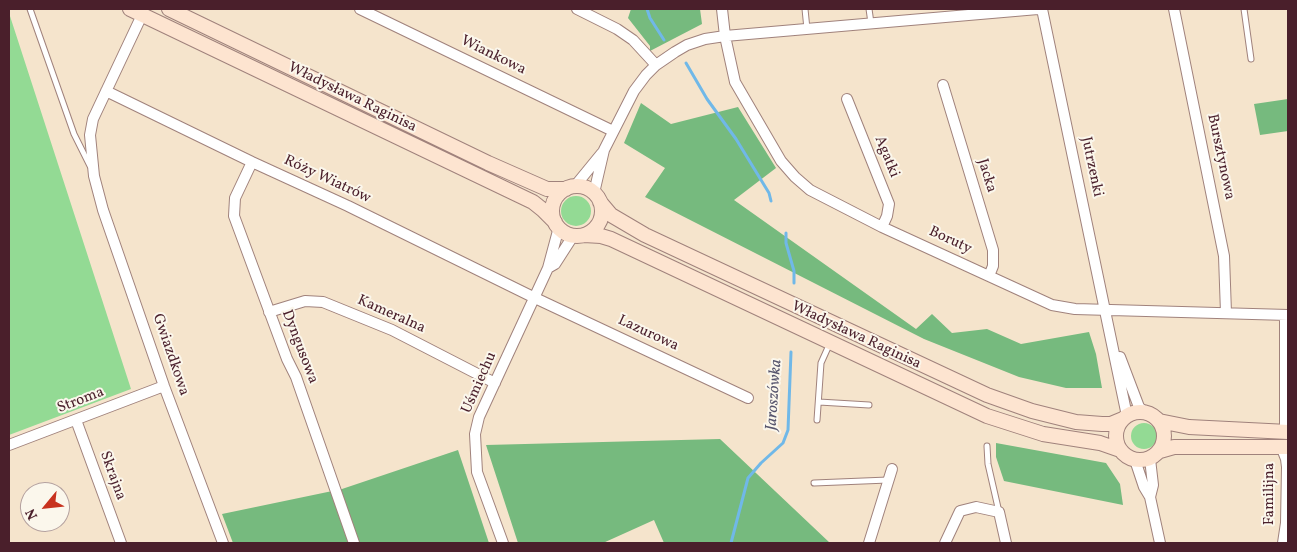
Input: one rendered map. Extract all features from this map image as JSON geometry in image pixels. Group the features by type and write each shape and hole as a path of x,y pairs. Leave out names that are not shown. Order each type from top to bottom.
{"main road":[{"name":"Władysława Raginisa","path":"130,9 533,202 557,225"},
{"name":"Władysława Raginisa","path":"169,9 496,167 547,189 570,188"},
{"path":"582,187 597,198 600,219 594,229 579,235 568,234 557,225 553,206 557,196 570,188 582,187"},
{"name":"Władysława Raginisa","path":"597,198 611,216 645,235 987,395 1032,411 1076,422 1111,424 1125,417"},
{"name":"Władysława Raginisa","path":"579,235 601,236 611,239 957,403 995,419 1043,434 1100,443 1120,450"},
{"path":"1285,446 1174,447 1155,455 1135,460 1120,450 1116,436 1118,427 1125,417 1135,412 1144,412 1159,420 1189,427 1287,432"},
{"path":"1155,455 1164,443 1165,434 1159,420"}],"street":[{"name":"Wiankowa","path":"360,9 613,131"},
{"path":"578,9 625,34 656,65"},
{"name":"Boruty","path":"722,9 725,36 735,82 781,161 810,190 882,227 1052,305 1075,309 1287,315"},
{"path":"570,188 604,150 634,91 646,75 656,65 687,45 725,36 871,23 932,13 1038,9"},
{"name":"Jutrzenki","path":"1042,9 1106,310 1125,417"},
{"name":"Bursztynowa","path":"1174,9 1224,256 1226,313"},
{"name":"Gwiazdkowa","path":"142,15 94,118 90,135 94,176 103,210 164,386 223,543"},
{"name":"Jacka","path":"943,85 993,250 993,266 989,276"},
{"name":"Róży Wiatrów","path":"106,92 348,206 535,298"},
{"name":"Agatki","path":"847,99 889,204 887,216 882,227"},
{"path":"597,198 604,150"},
{"name":"Dyngusowa","path":"252,162 235,198 234,216 269,312 296,378 354,543"},
{"name":"Uśmiechu","path":"503,543 481,486 475,457 476,434 479,417 548,268 557,225"},
{"name":"Uśmiechu","path":"548,268 554,264 579,235"},
{"name":"Lazurowa","path":"535,298 748,398"},
{"name":"Kameralna","path":"269,312 305,301 323,302 392,330 495,383"},
{"path":"1287,315 1287,432"},
{"name":"Jutrzenki","path":"1110,332 1139,407 1144,412"},
{"name":"Stroma","path":"9,445 164,386"},
{"name":"Skrajna","path":"76,420 121,543"},
{"name":"Familijna","path":"1284,543 1287,467 1285,446"},
{"path":"1150,497 1153,485 1155,455"},
{"path":"1135,460 1144,487 1150,497 1160,543"},
{"path":"869,543 892,469"},
{"path":"945,543 960,511 976,507 999,512 1006,543"}],"lane":[{"name":"Gwiazdkowa","path":"30,9 74,134 94,176"},
{"path":"805,9 807,29"},
{"path":"869,9 871,23"},
{"path":"1244,9 1251,59"},
{"path":"817,420 821,363 830,342"},
{"path":"819,402 869,405"},
{"path":"986,446 988,464 999,512"},
{"path":"814,483 889,480"}],"green space":[{"path":"631,9 700,9 702,24 650,51 650,46 628,18"},
{"path":"9,13 131,389 9,435"},
{"path":"1288,99 1288,131 1260,135 1254,104"},
{"path":"641,103 671,124 738,107 776,168 734,200 916,329 932,314 952,333 987,329 1021,344 1089,332 1096,354 1102,388 1066,388 1019,377 924,339 645,197 665,168 624,143"},
{"path":"576,196 587,200 591,211 587,222 576,226 565,222 561,211 565,200"},
{"path":"1144,423 1153,427 1157,436 1153,445 1144,449 1135,445 1131,436 1135,427"},
{"path":"720,439 830,543 664,543 654,520 603,543 518,543 486,445"},
{"path":"996,443 1106,463 1120,484 1123,505 1004,481 996,457"},
{"path":"458,450 489,543 233,543 222,514 342,489"}],"waterway":[{"name":"Jaroszówka","path":"647,9 650,18 664,40"},
{"name":"Jaroszówka","path":"686,63 707,99 736,139 769,193 771,201"},
{"path":"786,233 786,243 794,271 794,283"},
{"name":"Jaroszówka","path":"731,543 748,478 783,443 788,430 791,352"}]}
